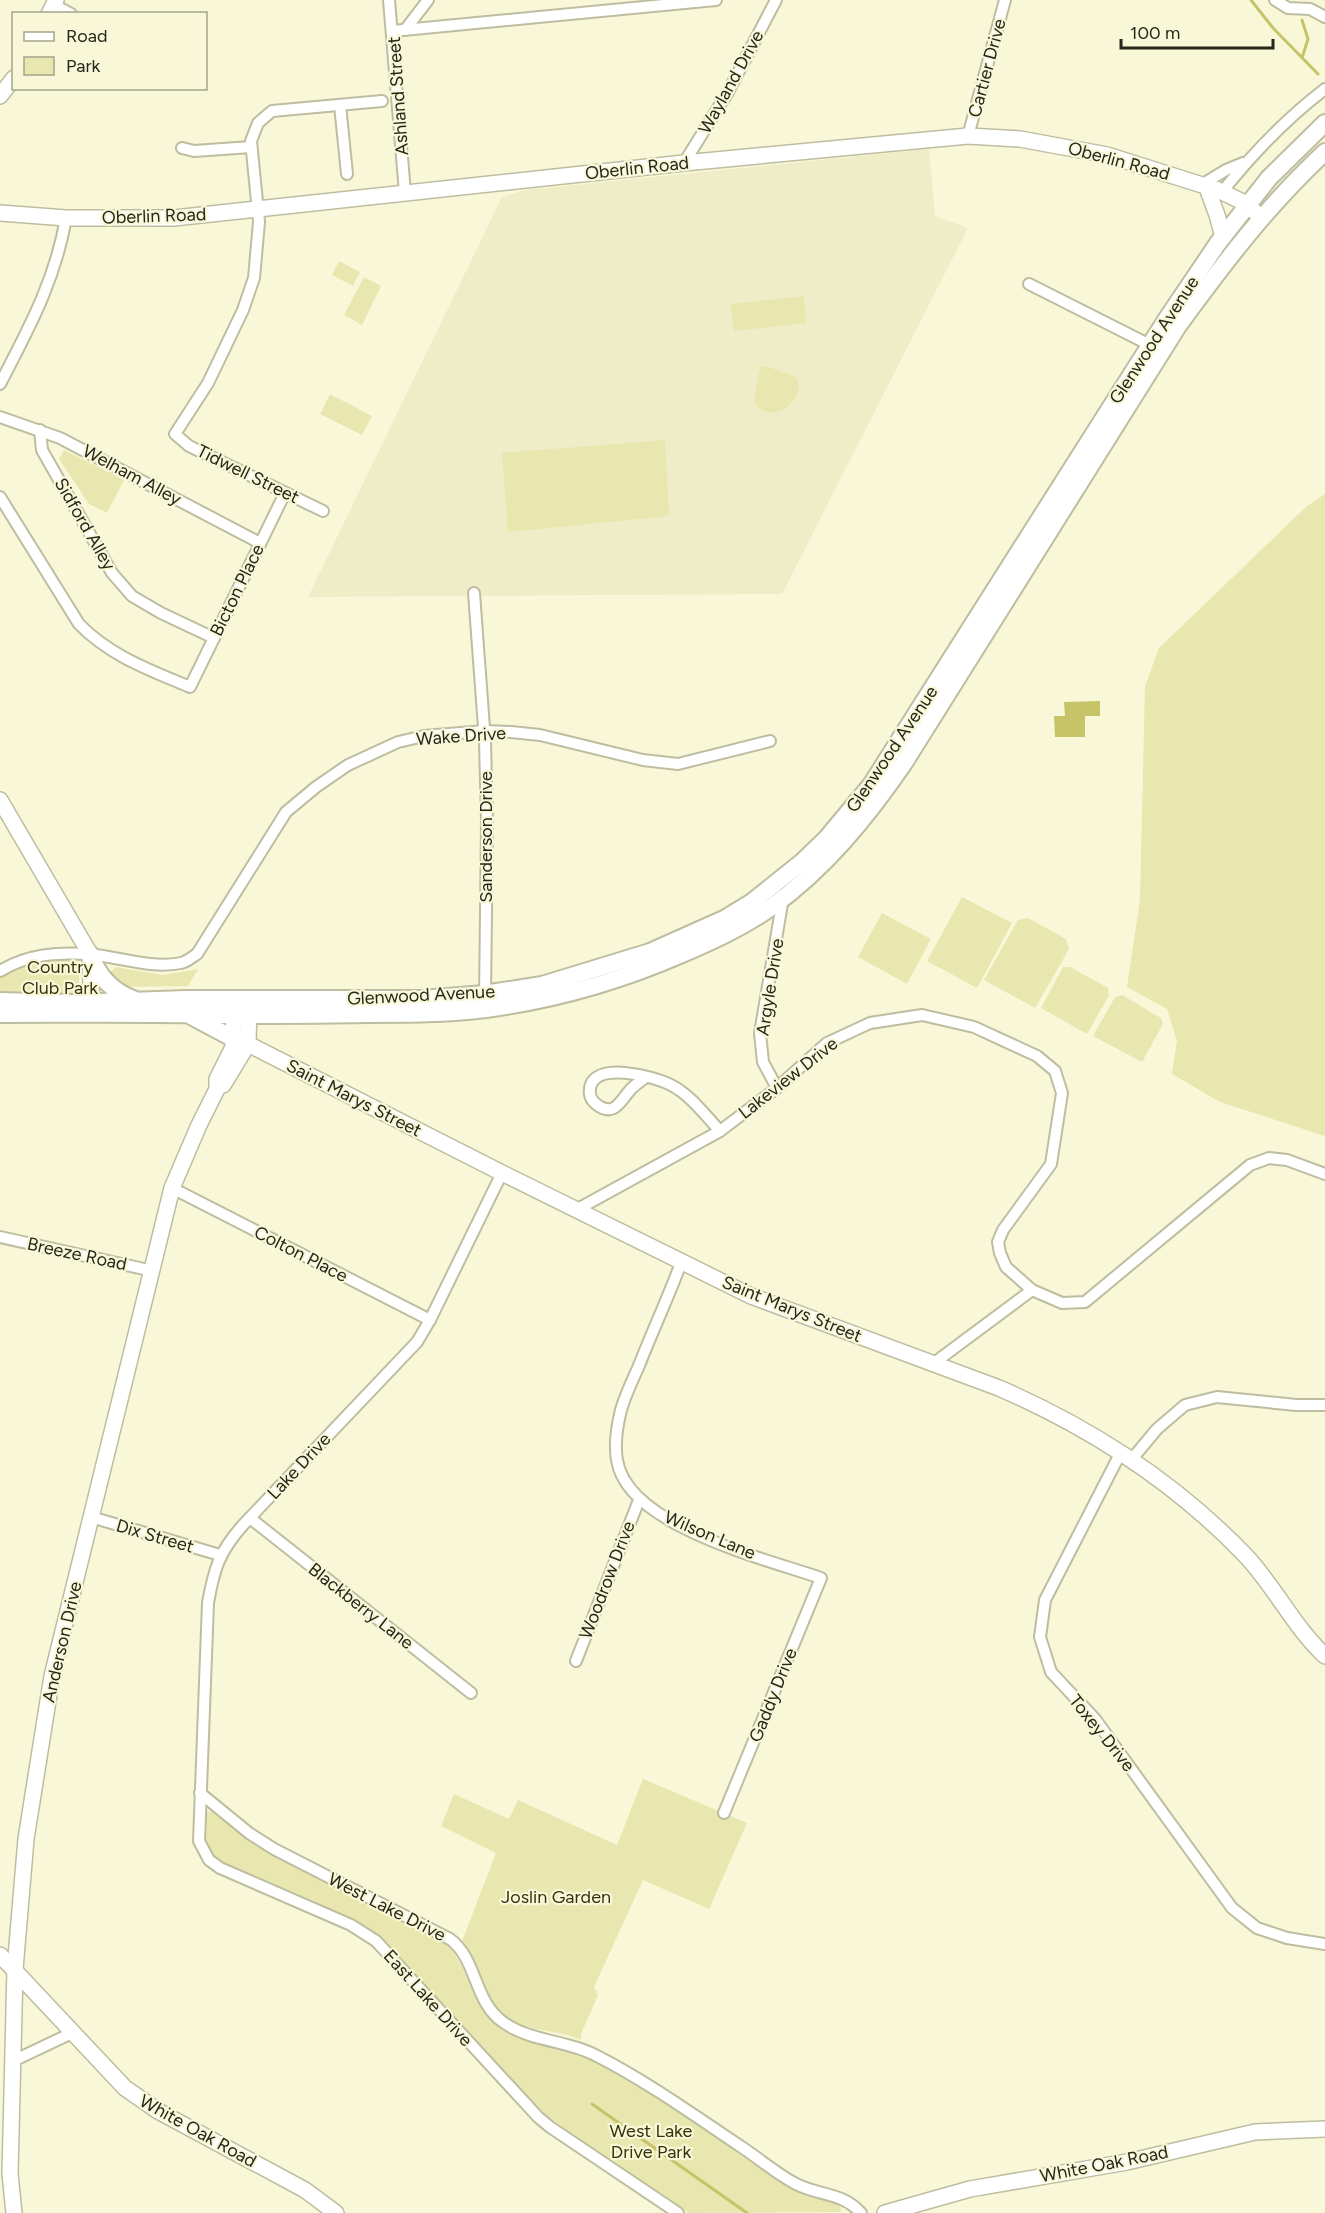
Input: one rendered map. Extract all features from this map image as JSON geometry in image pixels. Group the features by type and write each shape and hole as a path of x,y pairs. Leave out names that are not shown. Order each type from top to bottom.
{"main road":[{"path":"0,96 12,81"},
{"name":"Glenwood Avenue","path":"780,891 871,785 1150,345 1222,237 1269,178 1325,123"},
{"name":"Oberlin Road","path":"0,213 66,218 174,218 684,163 968,136 1020,139 1107,155 1222,192 1247,204 1260,217"},
{"name":"Glenwood Avenue","path":"0,1001 187,1014 242,1007 422,999 485,1002 540,1000 595,986 667,960 725,935 840,846 878,801 904,764 1178,326 1217,271 1260,217 1325,152"},
{"path":"1204,185 1217,215 1222,237"},
{"path":"0,800 90,954 95,969 118,993 137,1001"},
{"path":"90,954 92,1007"},
{"name":"Glenwood Avenue","path":"0,1014 137,1001 242,1007"},
{"path":"187,1014 241,1042 242,1007"},
{"name":"Anderson Drive","path":"14,2213 10,2174 15,1969 26,1839 52,1676 172,1188 217,1089 217,1079 233,1047 241,1042"},
{"name":"Saint Marys Street","path":"241,1042 751,1296 934,1363 1031,1402 1127,1456 1175,1493 1246,1556 1315,1647 1325,1656"},
{"name":"White Oak Road","path":"0,1955 125,2088 150,2106 305,2190 336,2213"},
{"name":"White Oak Road","path":"885,2213 970,2189 1118,2163 1255,2132 1325,2129"}],"street":[{"name":"Ashland Street","path":"389,0 405,193"},
{"path":"405,30 428,0"},
{"path":"393,31 716,0"},
{"name":"Wayland Drive","path":"684,163 728,92 776,0"},
{"name":"Cartier Drive","path":"968,136 1005,0"},
{"path":"1275,0 1288,8 1310,9 1325,17"},
{"path":"1222,192 1246,161 1294,114 1325,89"},
{"path":"258,210 251,147 258,123 272,111 382,101"},
{"path":"340,105 347,174"},
{"path":"182,148 194,151 251,147"},
{"path":"1204,185 1226,170 1246,161"},
{"name":"Tidwell Street","path":"258,210 257,262 243,310 199,400 175,434 189,446 323,511"},
{"path":"0,384 40,306 53,273 66,218"},
{"path":"1029,284 1150,345"},
{"name":"Welham Alley","path":"0,417 60,438 260,543"},
{"name":"Sidford Alley","path":"39,430 42,450 112,573 132,596 161,613 214,638"},
{"name":"Bicton Place","path":"0,497 79,624 95,640 117,655 190,687 285,493"},
{"name":"Sanderson Drive","path":"474,593 484,731 487,822 485,1002"},
{"name":"Wake Drive","path":"0,970 20,960 39,955 90,954 159,964 184,963 197,954 286,812 348,765 398,742 424,736 484,731 511,732 540,735 643,760 678,764 770,741"},
{"name":"Argyle Drive","path":"777,1088 763,1062 760,1033 780,891"},
{"name":"Lakeview Drive","path":"576,1210 720,1131 777,1088 827,1043 870,1023 922,1015 974,1027 1036,1056 1055,1071 1062,1093 1051,1164 1003,1230 998,1242 1006,1267 1032,1290 1062,1303 1085,1302 1250,1165 1269,1158 1287,1160 1325,1174"},
{"path":"646,1077 612,1109 603,1109 593,1102 590,1092 591,1083 605,1072 620,1072 646,1077 670,1084 695,1103 720,1131"},
{"name":"Lake Drive","path":"200,1793 208,1603 213,1573 220,1554 250,1518 417,1342 502,1173"},
{"name":"Colton Place","path":"172,1188 430,1320"},
{"name":"Breeze Road","path":"0,1238 153,1271"},
{"name":"Wilson Lane","path":"681,1263 622,1408 616,1435 617,1461 626,1483 639,1500 661,1516 700,1535 821,1578"},
{"path":"934,1363 1032,1290"},
{"name":"Toxey Drive","path":"1325,1405 1296,1405 1216,1397 1185,1405 1127,1456 1045,1600 1040,1637 1051,1672 1095,1719 1232,1908 1257,1928 1287,1938 1325,1944"},
{"name":"Woodrow Drive","path":"576,1661 639,1500"},
{"name":"Dix Street","path":"91,1517 220,1554"},
{"name":"Blackberry Lane","path":"250,1518 471,1693"},
{"name":"Gaddy Drive","path":"724,1813 821,1578"},
{"name":"East Lake Drive","path":"200,1793 199,1841 209,1860 237,1878 351,1925 367,1934 538,2117 678,2213"},
{"name":"West Lake Drive","path":"200,1793 249,1833 274,1849 450,1939 461,1949 488,2007 503,2022 523,2033 576,2046 597,2056 704,2122 788,2179 816,2192 845,2199 861,2213"},
{"path":"13,2061 74,2032"}],"shaded area":[{"path":"929,149 935,216 968,228 782,594 308,597 502,197 526,190"},
{"path":"1100,701 1100,716 1085,716 1085,737 1055,737 1054,716 1065,716 1064,702"}],"green space":[{"path":"339,261 360,272 353,286 332,275"},
{"path":"364,277 381,286 362,325 344,315"},
{"path":"804,296 806,323 734,331 731,304"},
{"path":"766,366 795,377 799,383 794,399 783,410 768,412 754,403 759,371 761,367"},
{"path":"330,394 372,416 362,435 320,414"},
{"path":"665,440 669,516 508,532 502,453"},
{"path":"64,450 124,480 107,513 89,504 59,459"},
{"path":"1325,494 1325,1136 1220,1102 1172,1074 1177,1041 1167,1009 1127,987 1140,899 1145,686 1159,648 1307,506"},
{"path":"962,897 1012,923 977,988 927,961"},
{"path":"882,913 931,939 907,984 858,957"},
{"path":"1028,918 1066,939 1069,949 1035,1008 984,980 1018,920"},
{"name":"Country Club Park","path":"70,958 76,961 79,976 78,986 72,994 67,996 0,996 0,976 34,963"},
{"name":"Country Club Park","path":"116,967 162,975 198,969 188,986 124,987 108,974"},
{"path":"1063,967 1070,967 1108,988 1109,995 1087,1034 1041,1008"},
{"path":"1122,995 1161,1018 1163,1024 1142,1062 1093,1036 1115,997"},
{"name":"Joslin Garden","path":"643,1779 747,1823 709,1909 643,1880 594,1987 598,1995 581,2034 581,2040 522,2025 509,2018 491,2001 462,1941 496,1853 441,1826 454,1794 509,1819 518,1800 617,1845"},
{"name":"West Lake Drive Park","path":"213,1810 252,1842 275,1856 441,1938 457,1959 487,2015 505,2031 569,2048 602,2064 646,2090 779,2181 804,2192 840,2203 841,2212 689,2213 540,2110 501,2072 372,1931 341,1914 216,1861 202,1840 204,1814"}],"waterway":[{"path":"1251,0 1273,28 1318,74"},
{"path":"1302,20 1308,39 1302,58"},
{"path":"592,2104 747,2213"}]}
